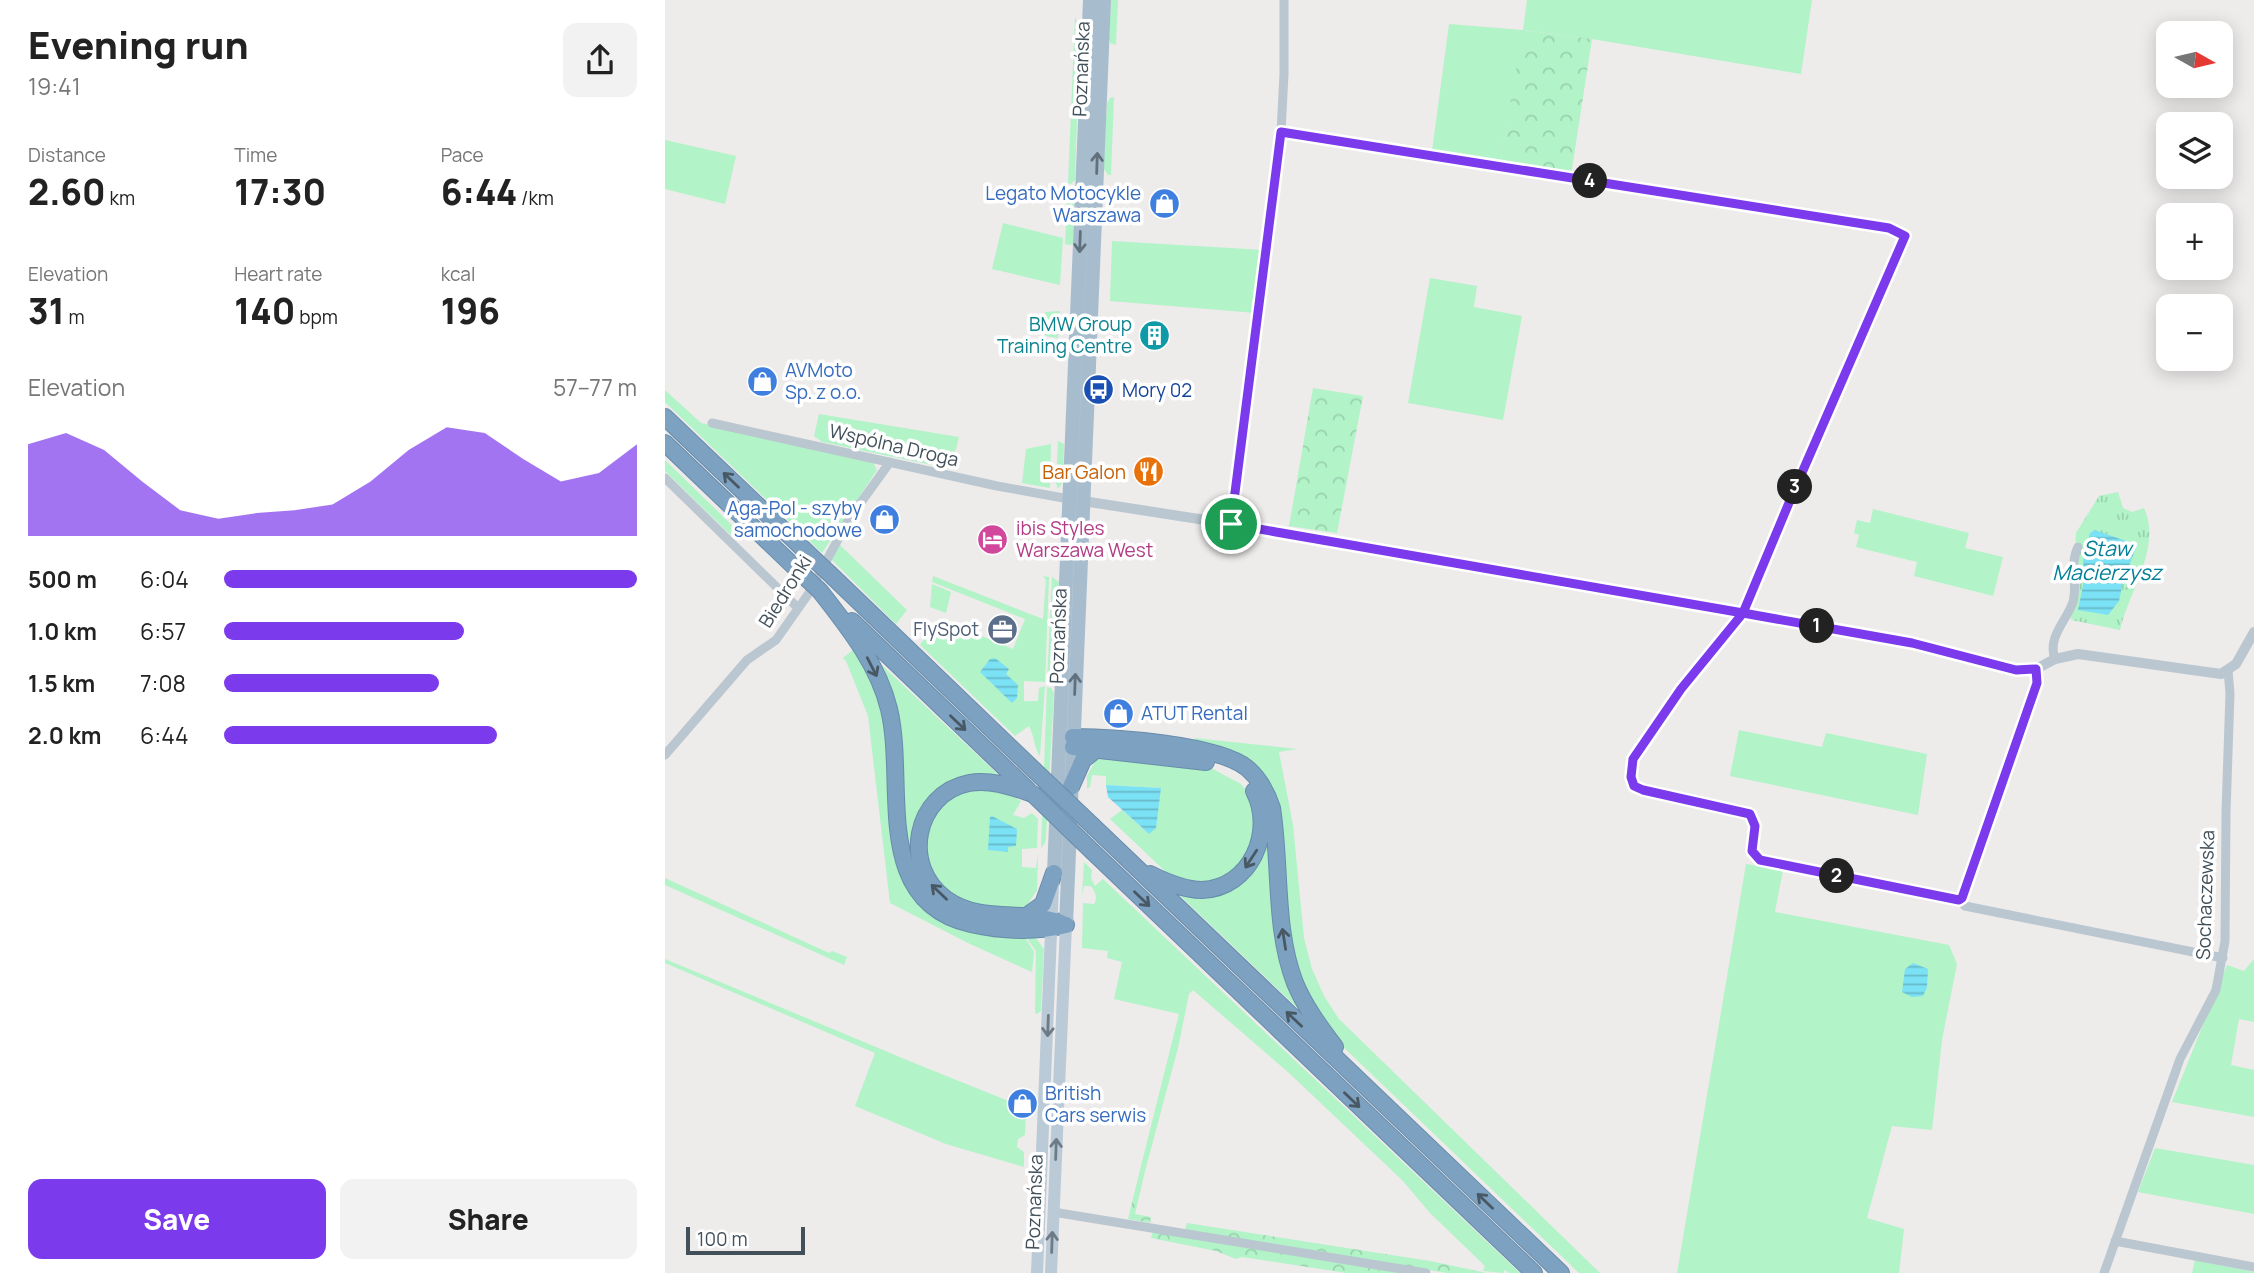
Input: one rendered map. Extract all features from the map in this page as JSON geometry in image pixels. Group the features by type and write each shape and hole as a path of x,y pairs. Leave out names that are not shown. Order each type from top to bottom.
{"highway":[{"path":"665,417 1562,1273"},
{"path":"665,443 1534,1273"},
{"path":"820,591 853,635 884,691 893,733 901,855 919,892 944,914 966,923 994,928 1039,930 1056,924"},
{"path":"1068,741 1098,737 1198,749 1233,759 1253,774 1266,792 1272,808 1282,929 1290,968 1311,1014 1362,1083"},
{"path":"1068,741 1097,749 1217,764 1234,771 1246,782 1259,802 1262,830 1256,852 1251,862 1231,881 1203,890 1187,888 1138,869"},
{"path":"1071,787 1083,760 1097,749"},
{"path":"1033,794 1001,784 982,782 949,790 927,812 921,826 919,860 924,875 933,887 946,899 972,912 1025,917 1056,924"},
{"path":"1025,917 1045,901 1053,873"}],"main road":[{"name":"Poznańska","path":"1051,1273 1056,924 1053,873 1068,741 1090,0"},
{"name":"Poznańska","path":"1076,500 1104,0"},
{"name":"Poznańska","path":"1037,1273 1056,924 1071,787 1068,741"}],"street":[{"path":"1231,524 1281,132 1284,0"},
{"path":"1281,132 1889,228 1905,236 1743,613 1681,689 1633,759 1631,777 1634,786 1750,814 1755,826 1752,851 1760,860 2223,958"},
{"name":"Wspólna Droga","path":"712,423 997,486 1076,500"},
{"name":"Biedronki","path":"665,755 747,660 776,640 809,593 849,519 890,462"},
{"path":"665,478 797,607"},
{"path":"1076,500 1231,524 1912,643 2016,670 2036,669 2055,659 2078,654 2221,674 2236,664 2254,632"},
{"path":"2055,659 2052,650 2055,637 2072,603 2076,582 2073,566 2078,547"},
{"path":"1959,900 1962,898 2027,717 2037,683 2036,669"},
{"name":"Sochaczewska","path":"2104,1273 2180,1059 2216,990 2223,958 2230,693 2228,671"},
{"path":"1053,1212 1426,1273"},
{"path":"2115,1241 2254,1266"}],"green space":[{"path":"1111,0 1118,0 1116,45 1109,40"},
{"path":"1527,0 1812,0 1801,74 1524,30 1500,163 1432,151 1449,24 1523,30"},
{"path":"1075,17 1080,30 1075,180 1071,184 1068,183"},
{"path":"1523,30 1592,39 1571,175 1500,163"},
{"path":"1114,97 1111,175 1108,175 1103,168 1107,103"},
{"path":"665,140 736,156 725,204 665,189"},
{"path":"1068,189 1075,191 1073,244 1070,245 1065,244"},
{"path":"1003,223 1063,238 1060,285 992,269"},
{"path":"1112,241 1264,250 1256,313 1110,301"},
{"path":"1430,278 1477,286 1474,307 1522,316 1503,420 1408,403"},
{"path":"1060,311 1058,338 1045,336 1045,312"},
{"path":"1313,388 1363,396 1337,533 1289,526"},
{"path":"665,390 701,423 873,462 877,470 822,553 665,402"},
{"path":"819,414 959,437 951,469 822,442 814,436"},
{"path":"1058,441 1064,444 1063,482 1058,489 1056,483"},
{"path":"1051,444 1050,488 1022,483 1026,449"},
{"path":"665,460 741,534 736,540 665,471"},
{"path":"2118,492 2123,508 2132,512 2144,508 2149,523 2147,553 2120,630 2071,620 2076,533 2099,496"},
{"path":"1873,509 1969,533 1965,548 2003,557 1993,596 1914,576 1917,562 1856,547 1859,535 1854,533 1857,520 1870,523"},
{"path":"839,544 907,610 896,624 832,560"},
{"path":"933,576 1043,619 1046,580 1043,576 1049,577 1045,682 1024,681 1024,701 1038,701 1039,688 1045,686 1040,756 1029,726 1015,736 920,645 928,633 915,624 918,618 950,631 953,624 1013,649 1025,619 932,582"},
{"path":"1052,577 1059,582 1053,681 1047,682"},
{"path":"932,584 951,592 946,613 930,607"},
{"path":"855,648 865,662 885,714 897,862 906,884 930,912 945,920 981,929 1023,934 1034,952 1032,972 890,903 868,716 843,658"},
{"path":"871,655 1005,781 941,787 916,869 910,865"},
{"path":"1047,687 1054,693 1046,837 1041,848"},
{"path":"1739,730 1822,747 1826,733 1927,754 1918,815 1730,776"},
{"path":"1195,738 1297,749 1279,752 1293,825 1304,938 1312,969 1324,996 1339,1019 1600,1273 1579,1273 1335,1039 1308,1001 1289,938 1268,782 1195,742"},
{"path":"1099,754 1211,768 1241,784 1252,798 1257,813 1249,857 1222,880 1206,883 1180,880 1167,873 1110,819 1122,810 1149,834 1161,788 1106,785 1106,776 1092,775 1090,787 1087,789 1087,776"},
{"path":"999,788 1021,801 1013,815 1024,818 1032,813 1038,819 1037,848 1022,849 1022,867 1036,868 1038,853 1037,890 1022,913 957,901 932,877 923,844 936,808 958,791"},
{"path":"1268,824 1276,910 1307,1017 1173,889 1225,890"},
{"path":"1084,862 1092,870 1091,878 1095,886 1103,879 1520,1273 1509,1273 1505,1270 1503,1273 1483,1271 1485,1266 1430,1213 1402,1180 1289,1073 1193,990 1189,994 1178,1048 1145,1171 1140,1170 1179,1014 1114,999 1122,962 1107,958 1108,951 1082,948 1083,903 1094,904 1096,897 1091,886 1084,886 1082,895"},
{"path":"1746,864 1783,870 1775,912 1949,945 1957,964 1942,1040 1932,1130 1892,1126 1867,1218 1904,1229 1899,1273 1677,1273"},
{"path":"665,878 829,953 832,951 847,957 844,965 665,885"},
{"path":"1029,935 1035,937 1044,949 1041,1011 1037,1014 1036,951 1028,940"},
{"path":"665,959 1026,1108 1025,1135 1018,1139 1017,1147 1024,1152 1024,1167 946,1144 855,1106 875,1053 665,963"},
{"path":"2254,959 2254,1022 2239,1019 2231,1065 2254,1070 2254,1117 2172,1102 2227,965 2244,971"},
{"path":"2155,1148 2254,1165 2254,1214 2138,1192"},
{"path":"1140,1170 1145,1171 1135,1214 1151,1217 1150,1223 1128,1219"},
{"path":"1187,1223 1430,1261 1487,1273 1447,1273 1185,1230"},
{"path":"1153,1231 1405,1273 1347,1273 1242,1257 1236,1259 1216,1251 1151,1238"},
{"path":"2195,1260 2254,1272 2254,1273 2192,1273"}],"water":[{"name":"Staw Macierzysz","path":"2095,530 2137,545 2119,601 2108,615 2078,610 2085,576 2083,561 2090,533"},
{"path":"995,658 1009,669 1006,674 1018,685 1017,698 1012,703 980,672 990,659"},
{"path":"1106,785 1161,788 1156,828 1149,834 1108,797"},
{"path":"992,816 1017,829 1016,846 1008,847 1008,852 988,850"},
{"path":"1913,963 1928,969 1927,987 1923,996 1912,997 1902,992 1905,969"}],"place":[{"name":"Legato Motocykle Warszawa","path":"1164,204"},
{"name":"BMW Group Training Centre","path":"1155,335"},
{"name":"AVMoto Sp. z o.o.","path":"762,381"},
{"name":"Mory 02","path":"1099,390"},
{"name":"Bar Galon","path":"1149,472"},
{"name":"Aga-Pol - szyby samochodowe","path":"885,519"},
{"name":"ibis Styles Warszawa West","path":"993,539"},
{"name":"FlySpot","path":"1002,629"},
{"name":"ATUT Rental","path":"1118,713"},
{"name":"British Cars serwis","path":"1022,1104"}],"route":[{"path":"1231,524 1281,132 1889,228 1905,236 1743,613 1681,689 1647,737 1633,759 1631,777 1634,786 1643,790 1750,814 1755,826 1752,851 1760,860 1959,900 1962,898 2037,683 2036,669 2016,670 1912,643 1743,613 1231,524"}]}
